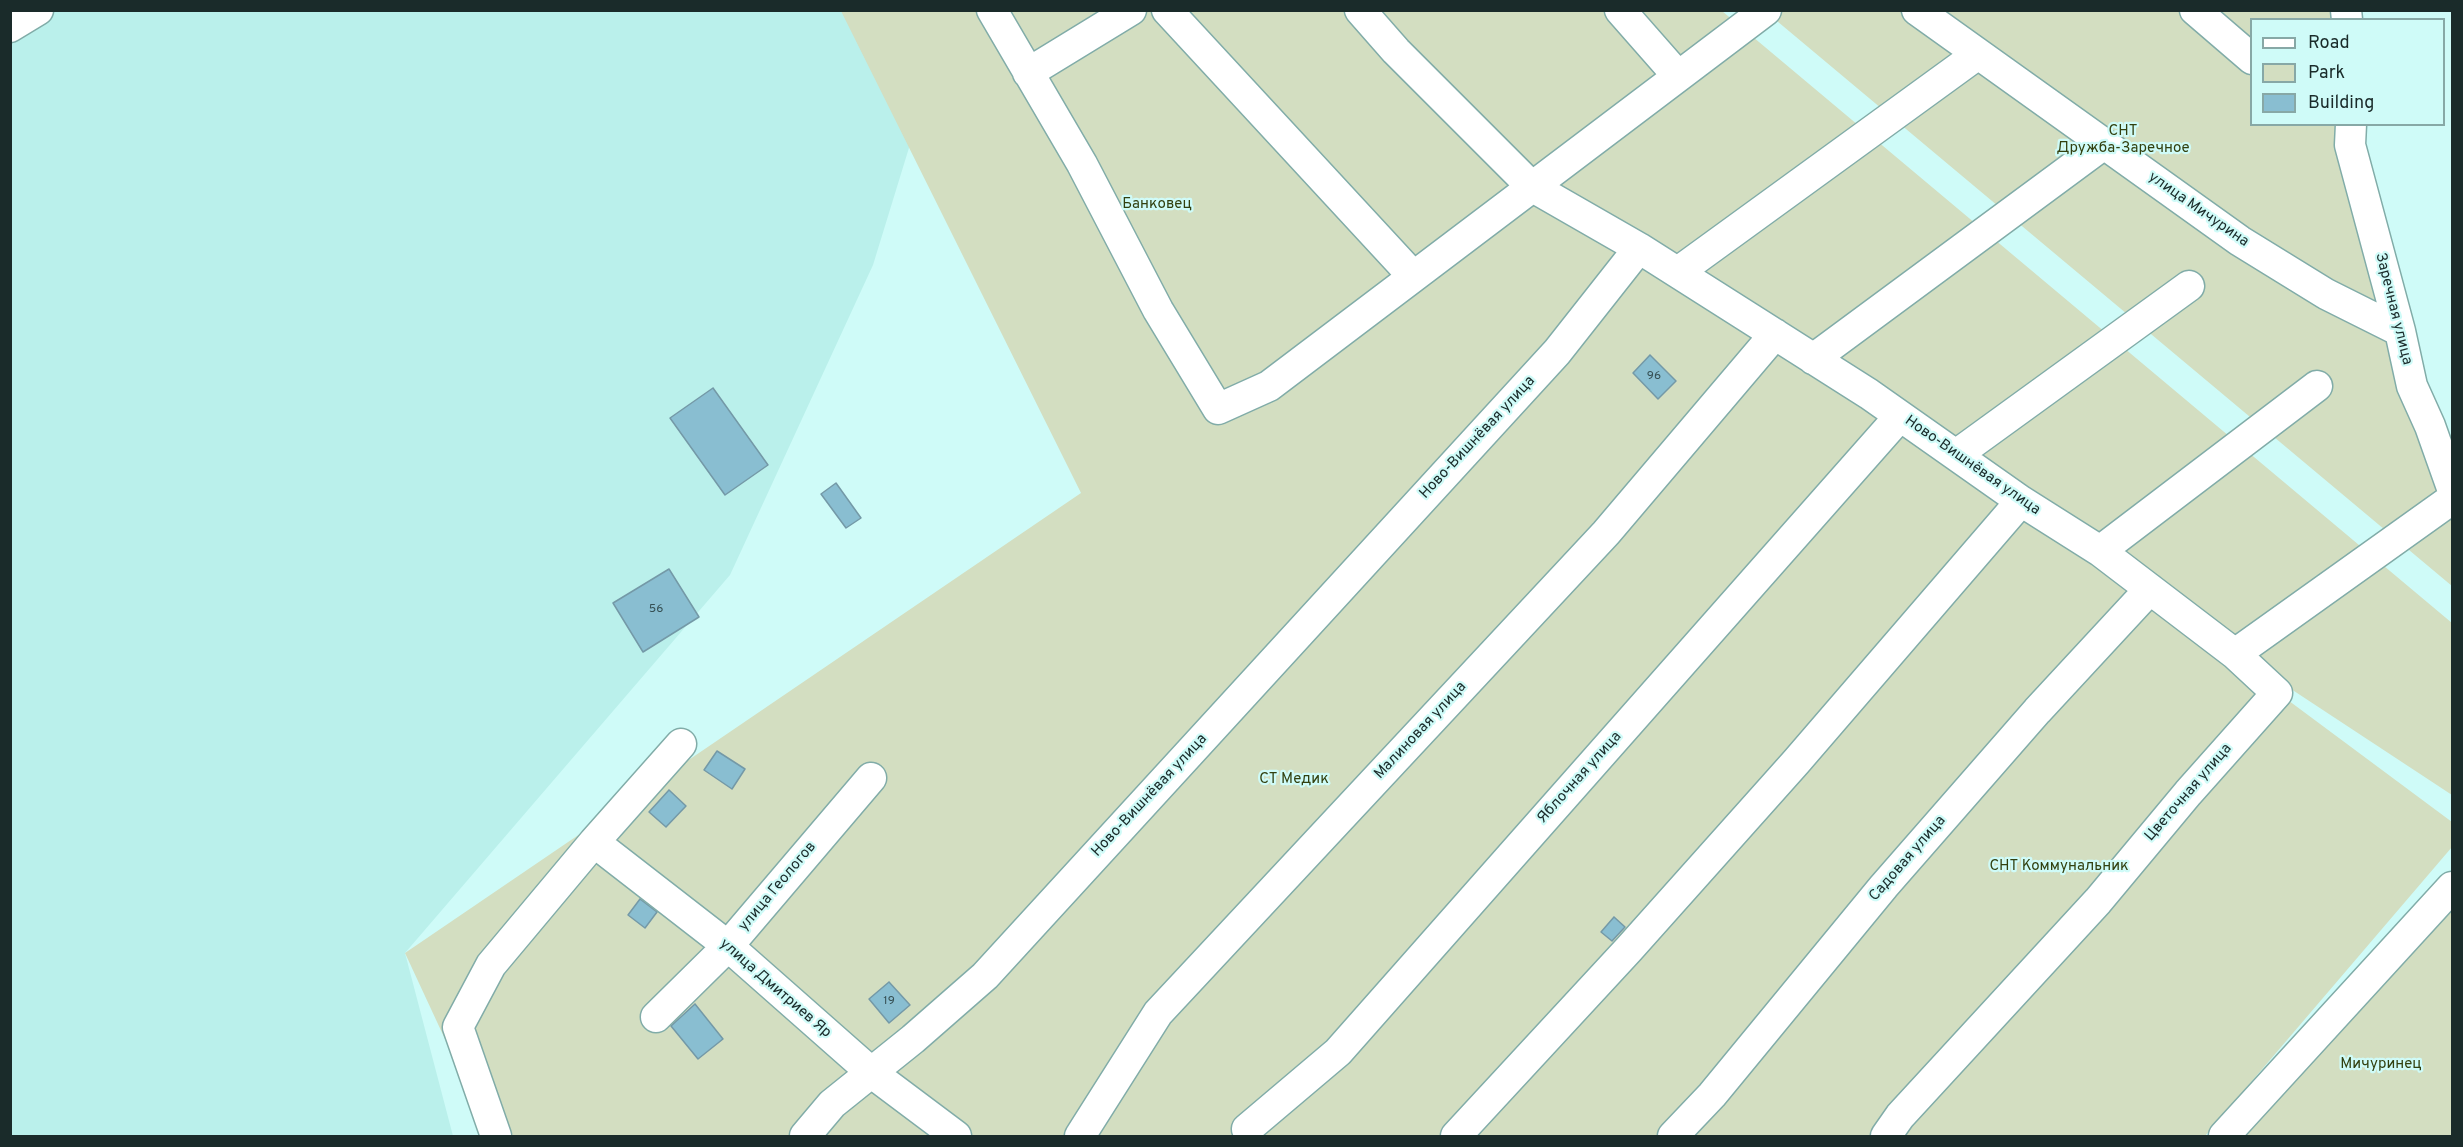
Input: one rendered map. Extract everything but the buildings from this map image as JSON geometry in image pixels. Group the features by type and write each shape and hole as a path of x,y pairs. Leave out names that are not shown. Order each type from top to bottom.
{"street":[{"path":"10,27 38,10"},
{"path":"992,10 1082,164 1158,310 1218,409 1269,386 1766,10"},
{"path":"1028,73 1131,10"},
{"path":"1167,10 1413,276"},
{"path":"1360,10 1396,51 1531,186 1639,248"},
{"path":"1620,10 1678,76"},
{"name":"улица Мичурина","path":"1917,10 2240,240 2326,294 2400,331"},
{"path":"2195,10 2250,57"},
{"path":"1678,272 1978,54"},
{"path":"2330,126 2350,135"},
{"name":"Заречная улица","path":"2350,135 2412,386 2430,426 2452,488"},
{"path":"1814,359 2104,144"},
{"name":"Ново-Вишнёвая улица","path":"806,1137 832,1104 872,1073 985,976 1557,352 1639,248 1814,359 2021,501 2100,551 2235,654"},
{"path":"1956,455 2189,286"},
{"name":"Малиновая улица","path":"1080,1137 1158,1013 1606,533 1775,334"},
{"path":"2100,551 2317,386"},
{"name":"Яблочная улица","path":"1246,1134 1338,1052 1900,416"},
{"path":"2235,654 2452,499"},
{"path":"1456,1137 1629,949 1788,771 2021,501"},
{"name":"Садовая улица","path":"1673,1137 1712,1095 1892,878 2037,711 2150,589"},
{"name":"Цветочная улица","path":"1886,1137 1908,1108 2097,901 2188,793 2277,693 2235,654"},
{"path":"496,1137 458,1027 491,965 594,842 681,744"},
{"name":"улица Геологов","path":"656,1017 728,946 871,778"},
{"name":"улица Дмитриев Яр","path":"594,842 728,946 872,1073 956,1137"},
{"path":"2224,1137 2452,887"}],"shaded area":[{"path":"10,11 951,11 873,265 730,575 405,953 453,1136 11,1136"}],"green space":[{"path":"841,11 1722,11 2452,623 2452,795 2133,585 2452,822 2452,847 2205,1136 490,1136 405,953 1081,493"},
{"name":"СНТ Дружба-Заречное","path":"1765,11 2360,11 2359,18 2250,18 2250,126 2339,126 2452,501 2452,586"},
{"name":"Мичуринец","path":"2452,880 2452,1136 2223,1136"}],"park label":[{"name":"Банковец","path":"1157,205"},
{"name":"СТ Медик","path":"1294,780"},
{"name":"СНТ Коммунальник","path":"2059,867"}]}
